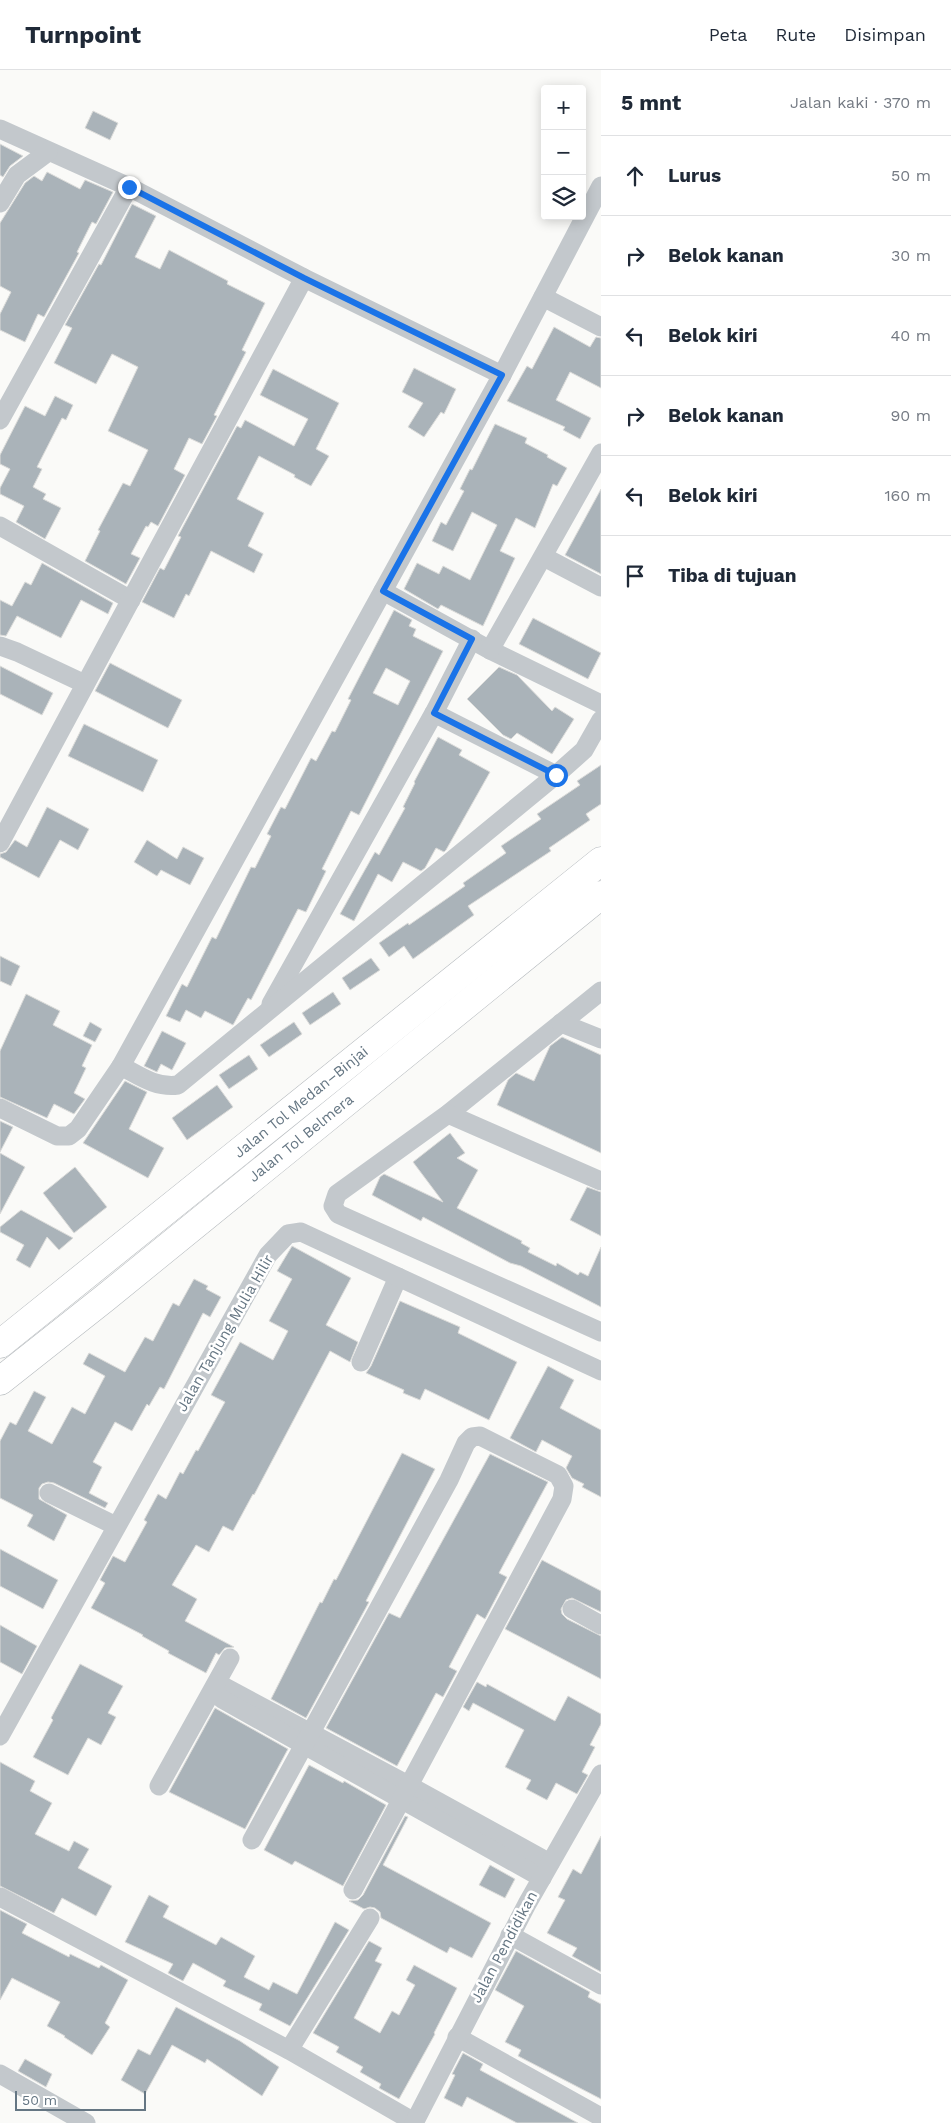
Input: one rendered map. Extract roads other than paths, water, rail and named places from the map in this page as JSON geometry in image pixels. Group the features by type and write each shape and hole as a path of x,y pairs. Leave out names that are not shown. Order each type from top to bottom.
{"highway":[{"name":"Jalan Tol Medan–Binjai","path":"0,1344 601,860"},
{"name":"Jalan Tol Belmera","path":"0,1381 601,894"}],"street":[{"path":"0,129 129,187 304,278 502,375"},
{"path":"0,203 17,175 48,152"},
{"path":"0,1108 57,1136 68,1136 78,1129 121,1066 502,375 601,186"},
{"path":"0,420 129,187"},
{"path":"0,843 304,278"},
{"path":"543,297 601,327"},
{"path":"490,650 601,453"},
{"path":"0,526 130,600"},
{"path":"544,557 601,587"},
{"path":"383,591 490,650 601,704"},
{"path":"266,1013 434,713 472,639"},
{"path":"0,646 85,684"},
{"path":"434,713 556,775"},
{"path":"121,1066 155,1084 166,1087 178,1086 556,775 584,750 601,720"},
{"path":"601,991 448,1114 337,1194 334,1208 338,1214 601,1332"},
{"path":"561,1023 601,1039"},
{"path":"448,1114 601,1181"},
{"name":"Jalan Tanjung Mulia Hilir","path":"0,1736 268,1255 288,1234 301,1232 601,1371"},
{"path":"361,1362 398,1277"},
{"path":"252,1840 449,1480 466,1443 472,1437 480,1436 558,1475 564,1486 562,1498 353,1890"},
{"path":"49,1493 116,1526"},
{"path":"572,1609 601,1625"},
{"path":"159,1786 230,1658"},
{"path":"214,1688 546,1871"},
{"name":"Jalan Pendidikan","path":"414,2122 510,1935 601,1774"},
{"path":"0,1897 289,2050 414,2122"},
{"path":"289,2050 370,1918"},
{"path":"510,1935 601,1985"},
{"path":"457,2037 601,2117"},
{"path":"0,2074 86,2123"}]}
